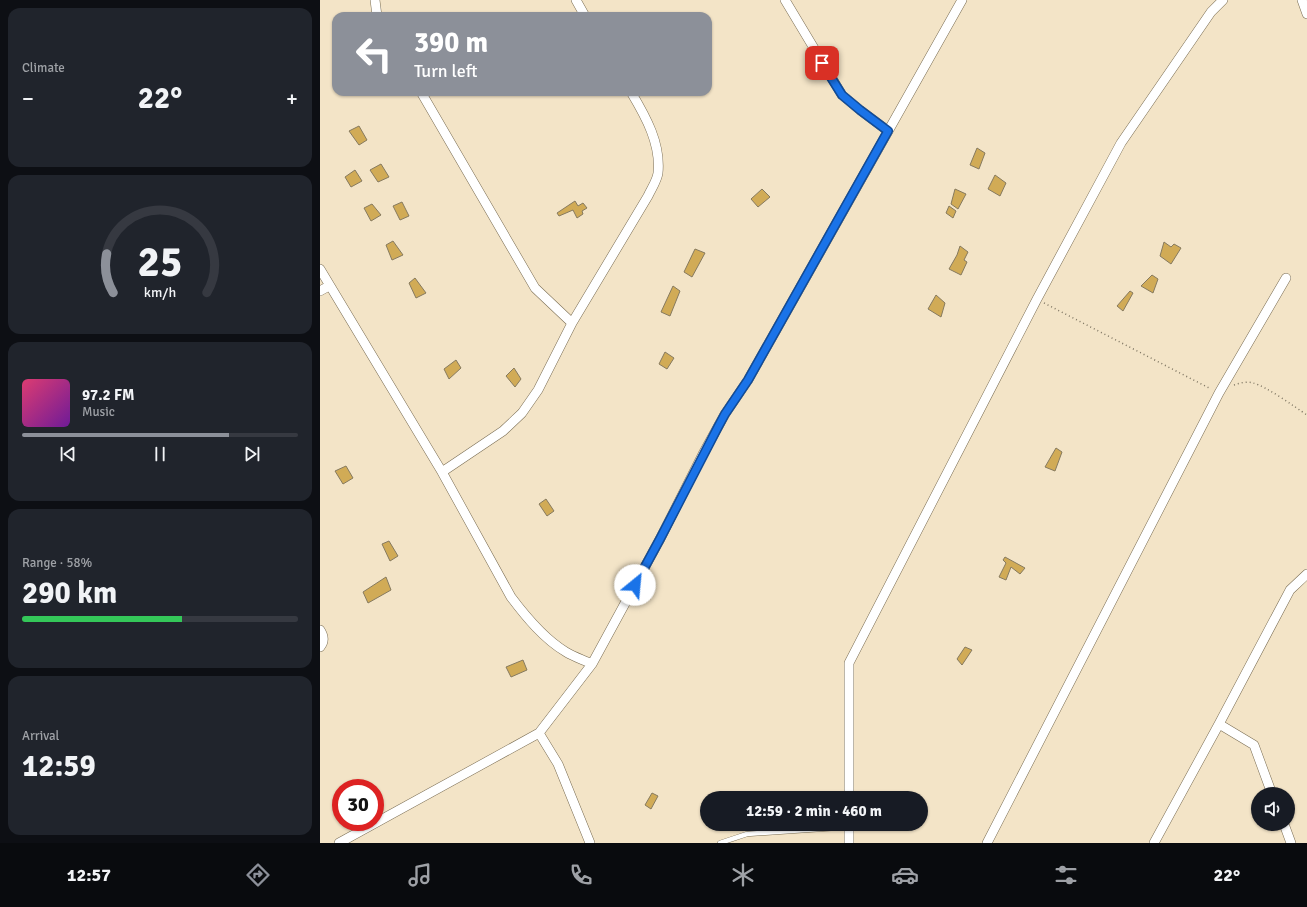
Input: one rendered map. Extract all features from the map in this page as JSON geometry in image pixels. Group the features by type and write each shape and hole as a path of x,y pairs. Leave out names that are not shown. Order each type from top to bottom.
{"street":[{"path":"375,0 376,12"},
{"path":"576,0 583,12"},
{"path":"785,0 842,95 888,131"},
{"path":"339,843 539,733 592,664 660,539 721,421 748,380 962,0"},
{"path":"849,791 849,663 1037,299 1121,143 1211,12 1223,0"},
{"path":"1302,0 1307,14"},
{"path":"423,96 535,288 572,323"},
{"path":"442,472 503,431 522,413 538,390 572,323 648,196 658,174 658,150 652,132 633,96"},
{"path":"320,269 442,472 501,580 525,615 551,641 566,652 592,664"},
{"path":"987,843 1219,393 1286,278"},
{"path":"320,291 330,286"},
{"path":"1154,843 1290,590 1307,574"},
{"path":"320,630 324,638 320,647"},
{"path":"1219,724 1254,745 1269,787"},
{"path":"539,733 558,764 590,843"},
{"path":"849,831 849,843"},
{"path":"1287,831 1291,843"}],"lane":[{"path":"720,843 747,834 785,831"}],"path":[{"path":"1037,299 1219,393 1235,384 1243,382 1253,383 1262,386 1307,415"}],"building":[{"path":"359,126 367,140 359,145 349,131"},
{"path":"977,148 985,153 979,169 970,165"},
{"path":"381,164 389,177 378,182 370,170"},
{"path":"355,170 362,181 351,187 345,177"},
{"path":"995,175 1006,183 1000,196 988,189"},
{"path":"762,189 770,197 758,207 751,199"},
{"path":"955,189 966,194 958,209 951,204"},
{"path":"575,201 578,206 583,203 587,208 582,211 583,214 577,218 573,210 559,216 557,213"},
{"path":"402,202 409,216 400,220 393,206"},
{"path":"372,204 381,215 371,221 364,208"},
{"path":"949,206 956,211 953,218 946,213"},
{"path":"393,241 403,255 392,260 386,245"},
{"path":"1164,242 1171,247 1174,244 1181,248 1171,264 1160,256"},
{"path":"960,246 968,252 964,260 967,262 961,275 949,269"},
{"path":"695,249 705,253 692,277 684,272"},
{"path":"1152,275 1158,279 1153,293 1141,286"},
{"path":"415,278 426,293 416,298 409,283"},
{"path":"673,286 680,291 670,316 661,312"},
{"path":"1130,291 1133,293 1123,311 1117,306"},
{"path":"936,295 945,303 941,317 928,309"},
{"path":"665,352 674,358 667,369 659,364"},
{"path":"456,360 461,368 449,379 444,369"},
{"path":"514,368 521,379 515,387 506,376"},
{"path":"1056,448 1062,452 1055,471 1045,467"},
{"path":"346,466 353,478 343,484 335,471"},
{"path":"546,499 554,511 547,516 539,504"},
{"path":"389,541 398,556 390,561 382,544"},
{"path":"1005,557 1025,568 1020,574 1011,567 1006,580 999,577 1006,563 1003,560"},
{"path":"386,577 391,590 368,603 363,592"},
{"path":"965,647 972,650 962,665 957,659"},
{"path":"523,660 527,670 511,677 506,667"},
{"path":"652,793 658,796 651,809 645,805"}],"route":[{"path":"635,585 725,414 748,380 795,299 888,131 842,95 822,63"}]}
